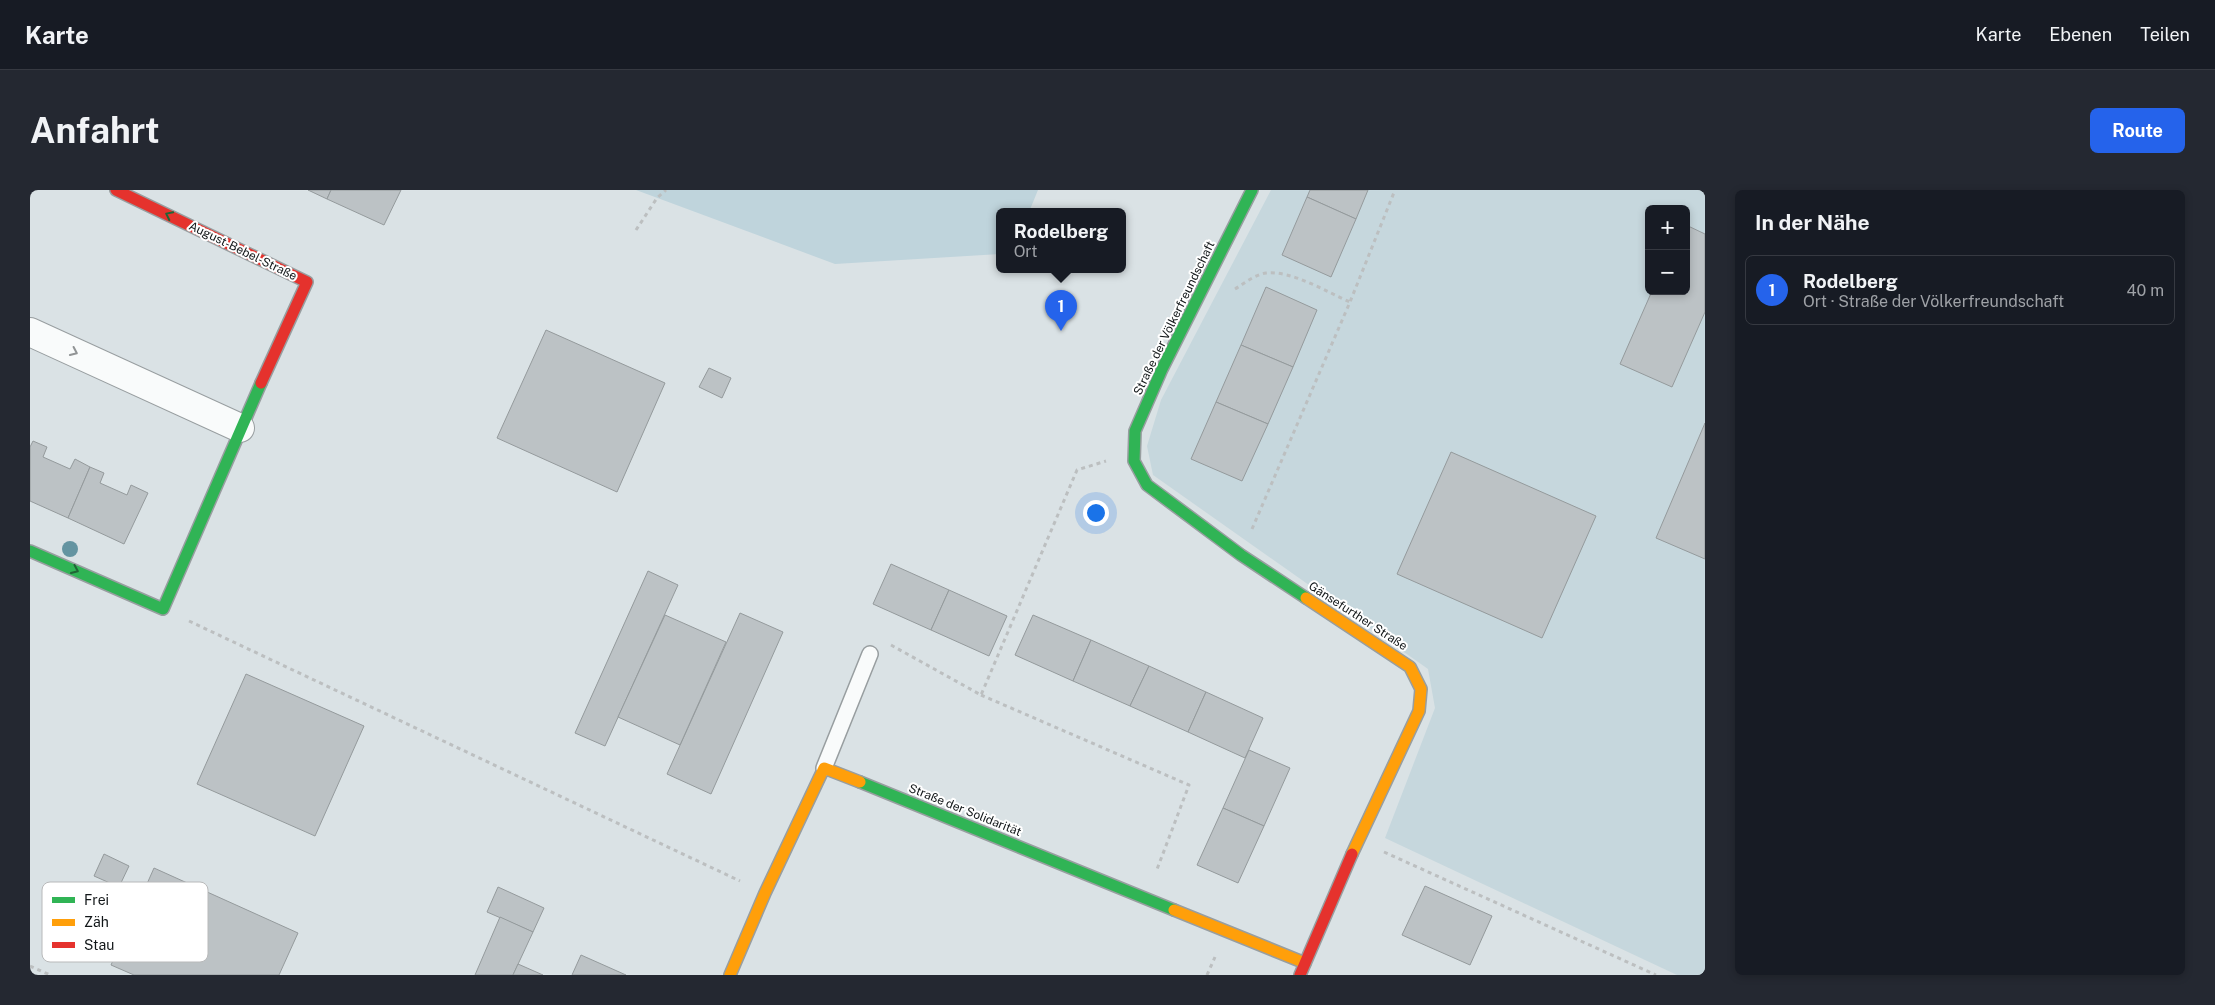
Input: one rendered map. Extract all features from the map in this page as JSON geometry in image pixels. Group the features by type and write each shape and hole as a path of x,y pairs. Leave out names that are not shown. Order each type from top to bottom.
{"street":[{"name":"August-Bebel-Straße","path":"116,190 307,282 240,428 163,610"},
{"name":"Straße der Völkerfreundschaft","path":"1134,461 1135,431 1162,369 1252,190"},
{"path":"30,332 240,428"},
{"name":"Gänsefurther Straße","path":"1134,461 1147,485 1240,555 1410,667 1421,689 1419,711 1358,841 1305,963"},
{"path":"30,550 163,610"},
{"path":"730,975 765,893 824,768"},
{"name":"Straße der Solidarität","path":"824,768 1305,963"},
{"path":"1300,975 1305,963"}],"lane":[{"path":"824,768 870,654"}],"path":[{"path":"636,230 657,198 666,190"},
{"path":"1240,555 1350,302 1395,190"},
{"path":"1234,290 1250,279 1266,273 1291,276 1350,302"},
{"path":"981,695 1077,470 1110,460 1134,461"},
{"path":"163,610 765,893"},
{"path":"870,654 890,645 981,695 1189,785 1145,898"},
{"path":"1358,841 1656,975"},
{"path":"30,966 50,975"}],"shaded area":[{"path":"636,190 1038,190 1031,208 996,208 996,254 835,264"},
{"path":"1271,190 1705,190 1705,975 1677,975 1385,838 1435,708 1428,669 1153,475 1147,446 1161,400"}],"building":[{"path":"308,190 331,190 327,199"},
{"path":"331,190 401,190 384,225 327,199"},
{"path":"1310,190 1368,190 1356,219 1307,197"},
{"path":"1307,197 1356,219 1331,277 1282,255"},
{"path":"1690,227 1705,234 1705,312 1672,387 1620,364 1650,295 1690,295"},
{"path":"1266,287 1317,310 1293,367 1241,345"},
{"path":"546,330 665,383 617,492 497,438"},
{"path":"1241,345 1293,367 1268,424 1216,402"},
{"path":"709,368 731,378 722,398 699,387"},
{"path":"1216,402 1268,424 1242,481 1191,459"},
{"path":"1705,423 1705,559 1656,538"},
{"path":"33,441 47,447 43,457 70,469 75,459 90,467 68,518 30,501 30,447"},
{"path":"1451,452 1596,516 1542,638 1397,574"},
{"path":"90,467 104,473 100,483 127,495 131,485 148,493 124,544 68,518"},
{"path":"891,564 949,590 931,630 873,604"},
{"path":"648,571 678,585 605,746 575,733"},
{"path":"949,590 1007,616 989,656 931,630"},
{"path":"740,613 783,632 711,794 667,774"},
{"path":"665,615 726,642 680,745 618,717"},
{"path":"1033,615 1091,640 1073,681 1015,655"},
{"path":"1091,640 1149,666 1130,706 1073,681"},
{"path":"1149,666 1206,692 1188,732 1130,706"},
{"path":"246,674 364,726 315,836 197,784"},
{"path":"1206,692 1263,718 1245,758 1188,732"},
{"path":"1249,750 1290,768 1264,826 1223,808"},
{"path":"1223,808 1264,826 1238,883 1197,865"},
{"path":"104,854 129,866 121,882 108,882 94,876"},
{"path":"154,868 185,882 148,882"},
{"path":"1425,886 1492,916 1470,965 1402,935"},
{"path":"498,887 544,908 533,932 487,912"},
{"path":"208,892 298,933 279,975 134,975 111,965 112,962 208,962"},
{"path":"500,917 533,932 513,975 475,975"},
{"path":"581,955 626,975 572,975"},
{"path":"518,964 543,975 513,975"}],"traffic: fast":[{"path":"1252,190 1162,369 1135,431 1134,461 1147,485 1241,555 1306,598"},
{"path":"30,551 163,609 261,383"},
{"path":"860,782 1174,910"}],"traffic: slow":[{"path":"1306,598 1410,667 1421,689 1419,711 1352,854"},
{"path":"730,975 765,893 824,768 860,782"},
{"path":"1174,910 1305,963"}],"traffic: jam":[{"path":"116,190 307,282 261,383"},
{"path":"1300,975 1352,854"}],"place":[{"name":"Rodelberg","path":"1061,331"}]}
